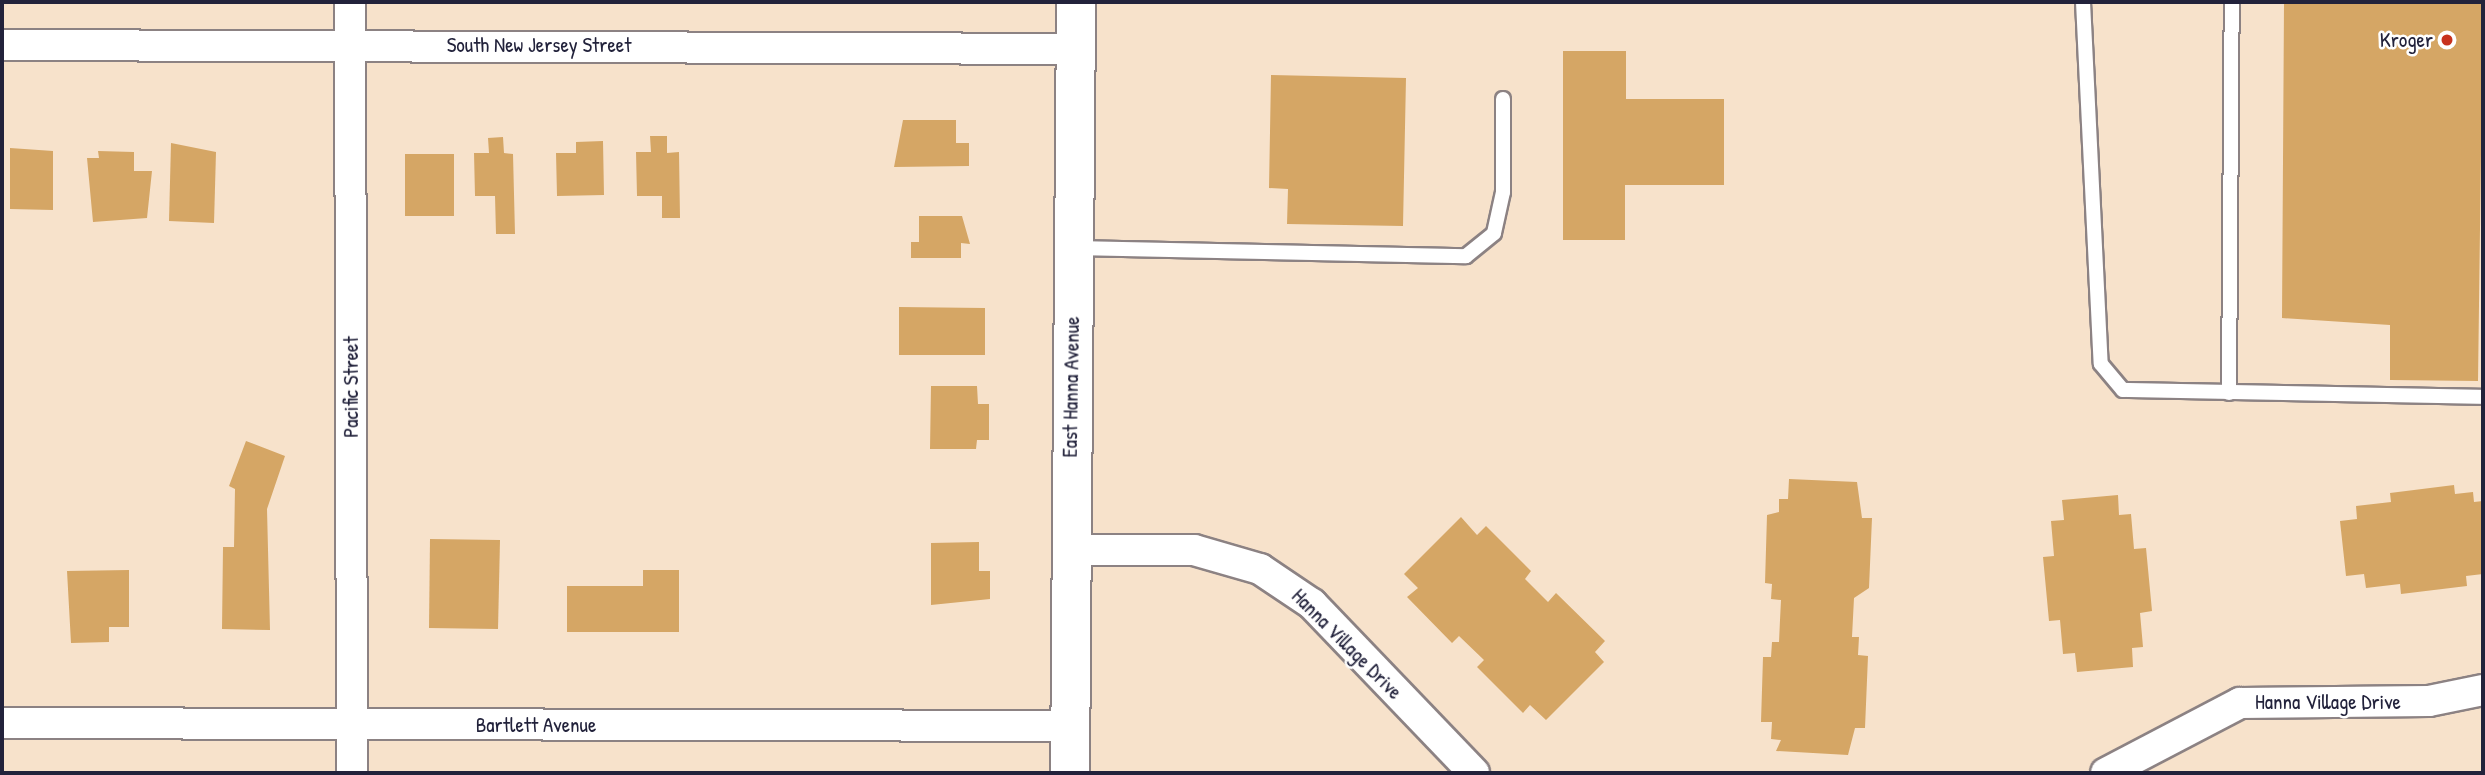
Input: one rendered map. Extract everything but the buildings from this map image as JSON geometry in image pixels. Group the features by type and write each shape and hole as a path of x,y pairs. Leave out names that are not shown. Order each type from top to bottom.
{"main road":[{"name":"East Hanna Avenue","path":"1070,773 1076,2"}],"street":[{"name":"Pacific Street","path":"350,2 352,773"},
{"name":"South New Jersey Street","path":"2,45 351,44 1076,49"},
{"name":"Hanna Village Drive","path":"1071,550 1194,551 1260,569 1312,604 1474,773"},
{"name":"Hanna Village Drive","path":"2106,773 2240,703 2429,701 2483,690"},
{"name":"Bartlett Avenue","path":"2,723 1069,726"}],"lane":[{"path":"2083,2 2101,364 2123,390 2483,397"},
{"path":"2229,393 2231,2"},
{"path":"1074,248 1466,256 1494,233 1503,192 1503,99"}],"place":[{"name":"Kroger","path":"2447,40"}]}
